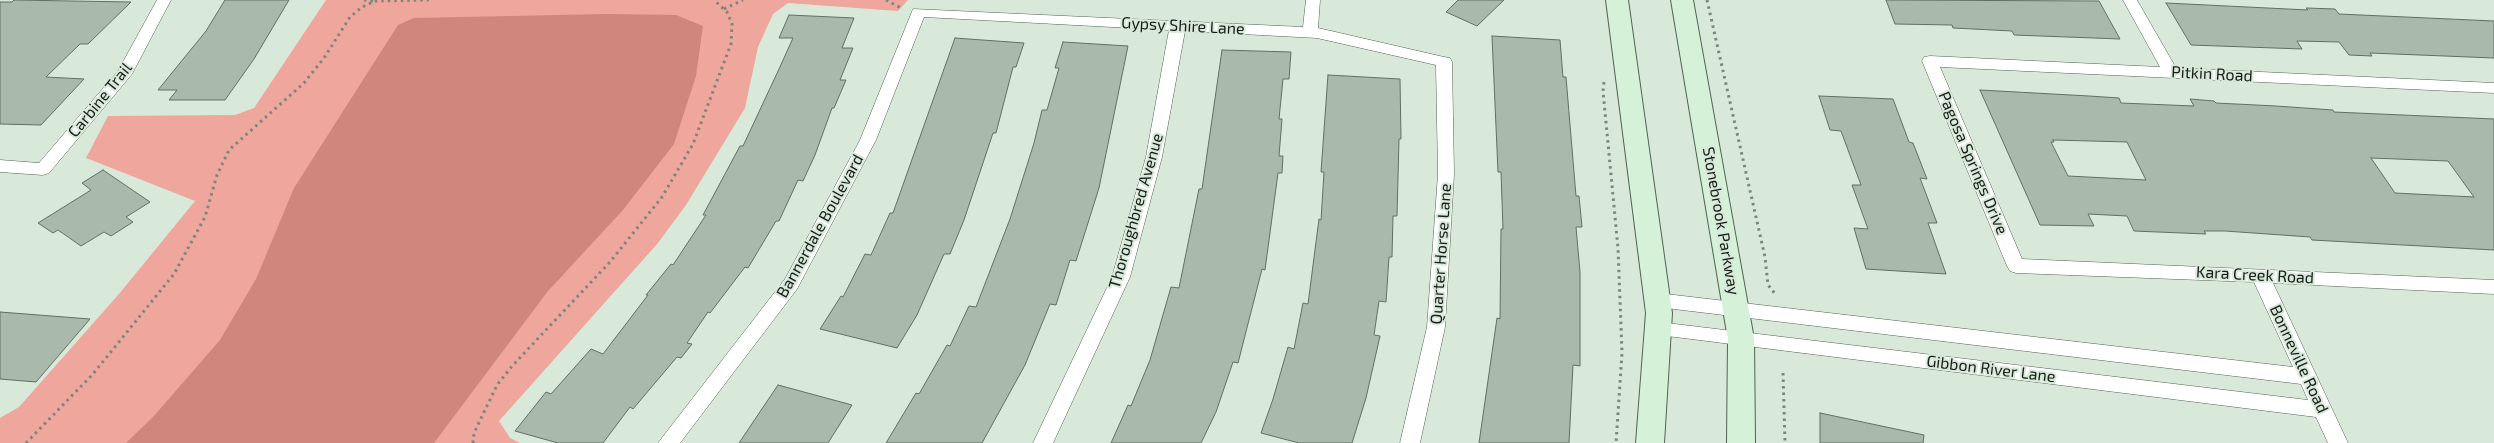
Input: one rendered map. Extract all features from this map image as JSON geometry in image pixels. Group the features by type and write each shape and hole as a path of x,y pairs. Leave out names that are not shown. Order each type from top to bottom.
{"main road":[{"path":"1617,0 1658,300 1658,329 1650,443"},
{"name":"Stonebrook Parkway","path":"1682,0 1742,339 1741,443"}],"street":[{"name":"Carbine Trail","path":"0,166 43,169 124,74 164,0"},
{"path":"1310,32 1313,0"},
{"path":"2130,0 2171,72"},
{"name":"Gypsy Shire Lane","path":"918,12 1310,32 1444,62"},
{"name":"Bannerdale Boulevard","path":"668,443 791,284 868,140 918,12"},
{"name":"Thoroughbred Avenue","path":"1043,443 1121,276 1154,157 1178,26"},
{"name":"Pitkin Road","path":"1930,61 2494,88"},
{"name":"Pagosa Springs Drive","path":"1930,61 2016,266"},
{"name":"Quarter Horse Lane","path":"1410,443 1436,327 1446,174 1444,62"},
{"name":"Kara Creek Road","path":"2016,266 2260,275 2494,287"},
{"name":"Bonneville Road","path":"2260,275 2338,443"},
{"name":"Gibbon River Lane","path":"1658,300 2308,377"},
{"name":"Gibbon River Lane","path":"1658,329 2323,410"}],"path":[{"path":"364,0 429,0"},
{"path":"724,9 743,0"},
{"path":"1707,0 1765,257 1768,285 1777,296"},
{"path":"26,443 93,374 174,274 205,217 217,175 228,150 304,83 324,58 350,17 362,7 375,1"},
{"path":"472,443 484,409 497,385 513,365 610,262 662,197 684,159 715,91 731,44 732,24 717,1"},
{"path":"1604,81 1602,91 1618,248 1622,353 1616,443"},
{"path":"1783,373 1785,443"}],"shaded area":[{"path":"326,0 908,0 898,11 788,3 773,14 758,47 745,108 686,205 658,243 499,421 510,438 520,443 0,443 0,418 19,407 119,294 195,201 86,158 108,116 235,115 254,108"},
{"path":"607,14 676,15 703,26 696,76 674,144 623,210 548,291 434,443 126,443 153,417 220,340 256,279 294,188 398,25 414,18"}],"building":[{"path":"14,0 131,2 88,44 80,44 46,77 84,79 41,125 0,124 0,2 12,2"},
{"path":"225,0 289,0 254,59 225,100 169,100 177,90 158,90 206,31"},
{"path":"1458,0 1504,0 1477,26 1446,12"},
{"path":"1886,0 2099,1 2120,39 2014,35 2012,31 1953,28 1952,25 1895,24"},
{"path":"2166,3 2308,10 2306,8 2335,9 2339,14 2494,21 2494,58 2370,53 2372,56 2349,55 2339,42 2297,41 2302,49 2191,45"},
{"path":"789,15 854,18 842,48 853,48 840,80 846,80 834,108 832,108 815,155 803,181 798,180 779,221 776,221 748,268 745,267 710,313 708,312 687,343 692,344 681,358 677,357 633,409 630,407 603,443 558,443 515,431 546,392 551,394 591,349 603,354 648,295 646,295 671,264 673,265 706,215 703,215 740,146 743,146 793,38 779,38"},
{"path":"1492,36 1560,40 1563,77 1566,77 1576,196 1579,196 1582,227 1576,227 1580,272 1580,366 1573,365 1569,443 1479,443 1497,318 1500,319 1501,229 1503,229 1501,172 1498,172"},
{"path":"955,38 1024,43 1016,67 1013,67 996,133 993,133 964,220 950,254 944,254 917,315 897,348 820,329 841,296 843,297 865,254 871,255 890,213 893,213"},
{"path":"1063,42 1128,46 1099,188 1076,261 1070,260 1056,305 1050,304 1025,365 982,443 886,443 916,393 919,394 947,345 950,346 969,306 976,307 1010,219 1034,143 1042,110 1047,110 1059,68 1055,68"},
{"path":"1222,50 1291,52 1289,79 1283,79 1279,119 1282,119 1279,156 1283,156 1282,173 1278,173 1265,270 1262,269 1238,363 1233,362 1216,412 1201,443 1111,443 1128,405 1131,406 1150,360 1171,287 1179,288 1199,189 1202,189"},
{"path":"1328,75 1400,79 1401,139 1399,139 1397,216 1393,216 1392,257 1389,257 1386,302 1379,301 1374,335 1380,336 1366,398 1352,443 1299,443 1261,433 1288,347 1294,349 1303,303 1308,304 1319,219 1321,220 1324,172 1321,172"},
{"path":"1980,90 2119,98 2121,103 2194,106 2190,99 2214,101 2216,103 2333,110 2334,112 2494,119 2494,250 2312,240 2310,237 2225,231 2204,231 2206,234 2134,231 2127,216 2088,214 2094,226 2040,225","holes":["2053,140 2127,142 2146,180 2068,176 2051,142 2054,142","2371,158 2448,161 2474,197 2395,193"]},
{"path":"1819,96 1893,99 1909,142 1913,143 1927,179 1920,178 1937,223 1928,223 1946,274 1866,269 1854,228 1868,229 1852,185 1861,185 1841,131 1830,130"},
{"path":"103,170 150,202 126,217 133,222 111,236 104,232 81,246 58,230 53,233 38,223 91,190 82,183"},
{"path":"0,312 90,319 36,382 0,379"},
{"path":"778,385 852,405 828,443 739,443"},
{"path":"1820,413 1924,435 1923,443 1820,443"}]}
